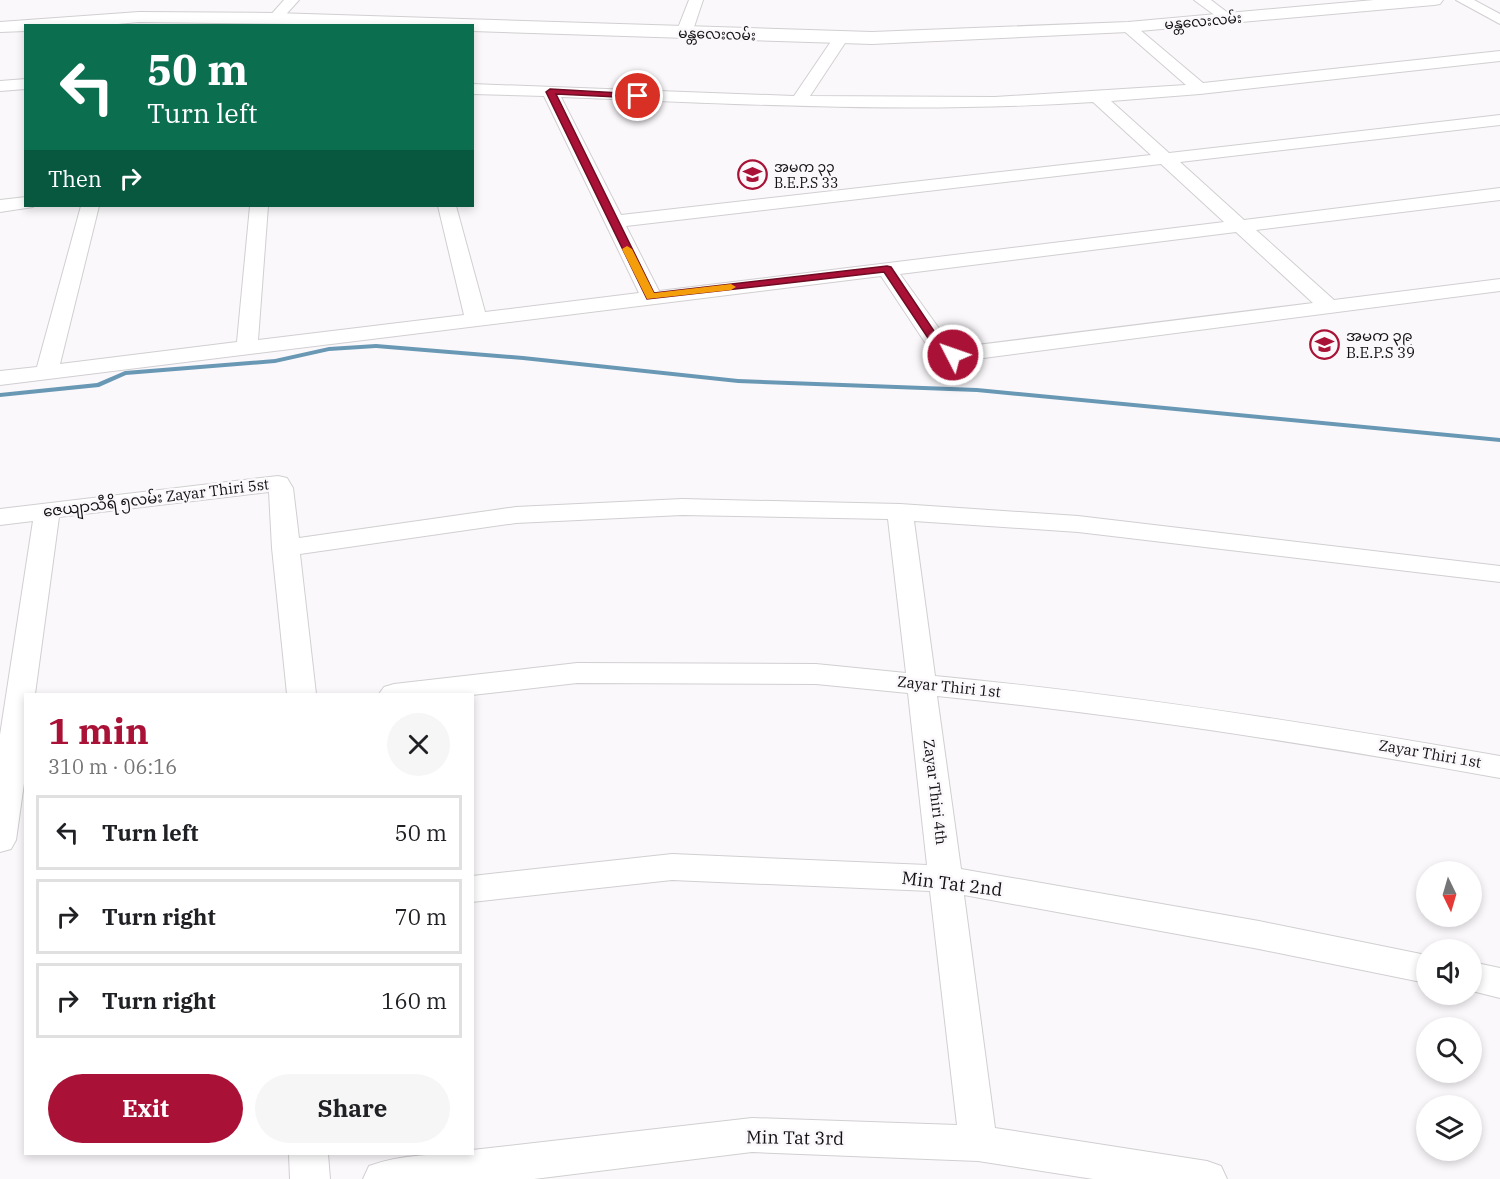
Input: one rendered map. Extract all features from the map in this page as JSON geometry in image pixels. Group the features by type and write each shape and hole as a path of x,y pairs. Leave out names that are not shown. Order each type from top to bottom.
{"street":[{"path":"275,18 292,0"},
{"path":"684,33 696,0"},
{"path":"1200,0 1228,19"},
{"name":"မန္တလေးလမ်း","path":"474,26 841,38 1128,27 1434,0"},
{"path":"1463,0 1500,20"},
{"name":"မန္တလေးလမ်း","path":"42,24 139,17 275,18 423,24"},
{"name":"မန္တလေးလမ်း","path":"0,27 24,25"},
{"path":"1128,27 1200,88"},
{"path":"798,102 841,38"},
{"path":"474,89 798,102 995,102 1097,97 1200,88 1500,56"},
{"path":"0,86 24,84"},
{"path":"550,92 651,296"},
{"path":"1097,97 1330,307"},
{"path":"614,222 1500,120"},
{"path":"0,378 651,296 1500,194"},
{"path":"0,206 24,203"},
{"path":"47,372 90,207"},
{"path":"247,346 259,207"},
{"path":"447,207 476,319"},
{"path":"887,269 945,354 1500,285"},
{"name":"ဇေယျာသီရိ ၅လမ်း Zayar Thiri 5st","path":"0,517 278,483 281,488 285,548 301,693"},
{"path":"285,548 516,515 682,507 900,512 1078,524 1500,574"},
{"path":"27,693 47,511"},
{"name":"Zayar Thiri 4th","path":"900,512 978,1143"},
{"name":"Zayar Thiri 1st","path":"403,693 577,673 816,674 1039,696 1332,737 1500,767"},
{"path":"0,840 19,760 24,716"},
{"name":"Min Tat 2nd","path":"474,889 672,867 946,879 1260,935 1416,967"},
{"path":"1482,979 1500,983"},
{"name":"Min Tat 3rd","path":"383,1179 752,1135 978,1143 1207,1179"},
{"path":"309,1155 310,1179"}],"waterway":[{"path":"0,395 99,385 125,373 275,361 329,349 376,346 523,358 738,381 977,390 1500,440"}],"slow traffic":[{"path":"627,249 651,296 731,287"}],"place":[{"name":"အမက ၃၃ B.E.P.S 33","path":"753,175"},
{"name":"အမက ၃၉ B.E.P.S 39","path":"1325,345"}],"route":[{"path":"638,96 550,92 651,296 887,269 942,351 953,355"}]}
